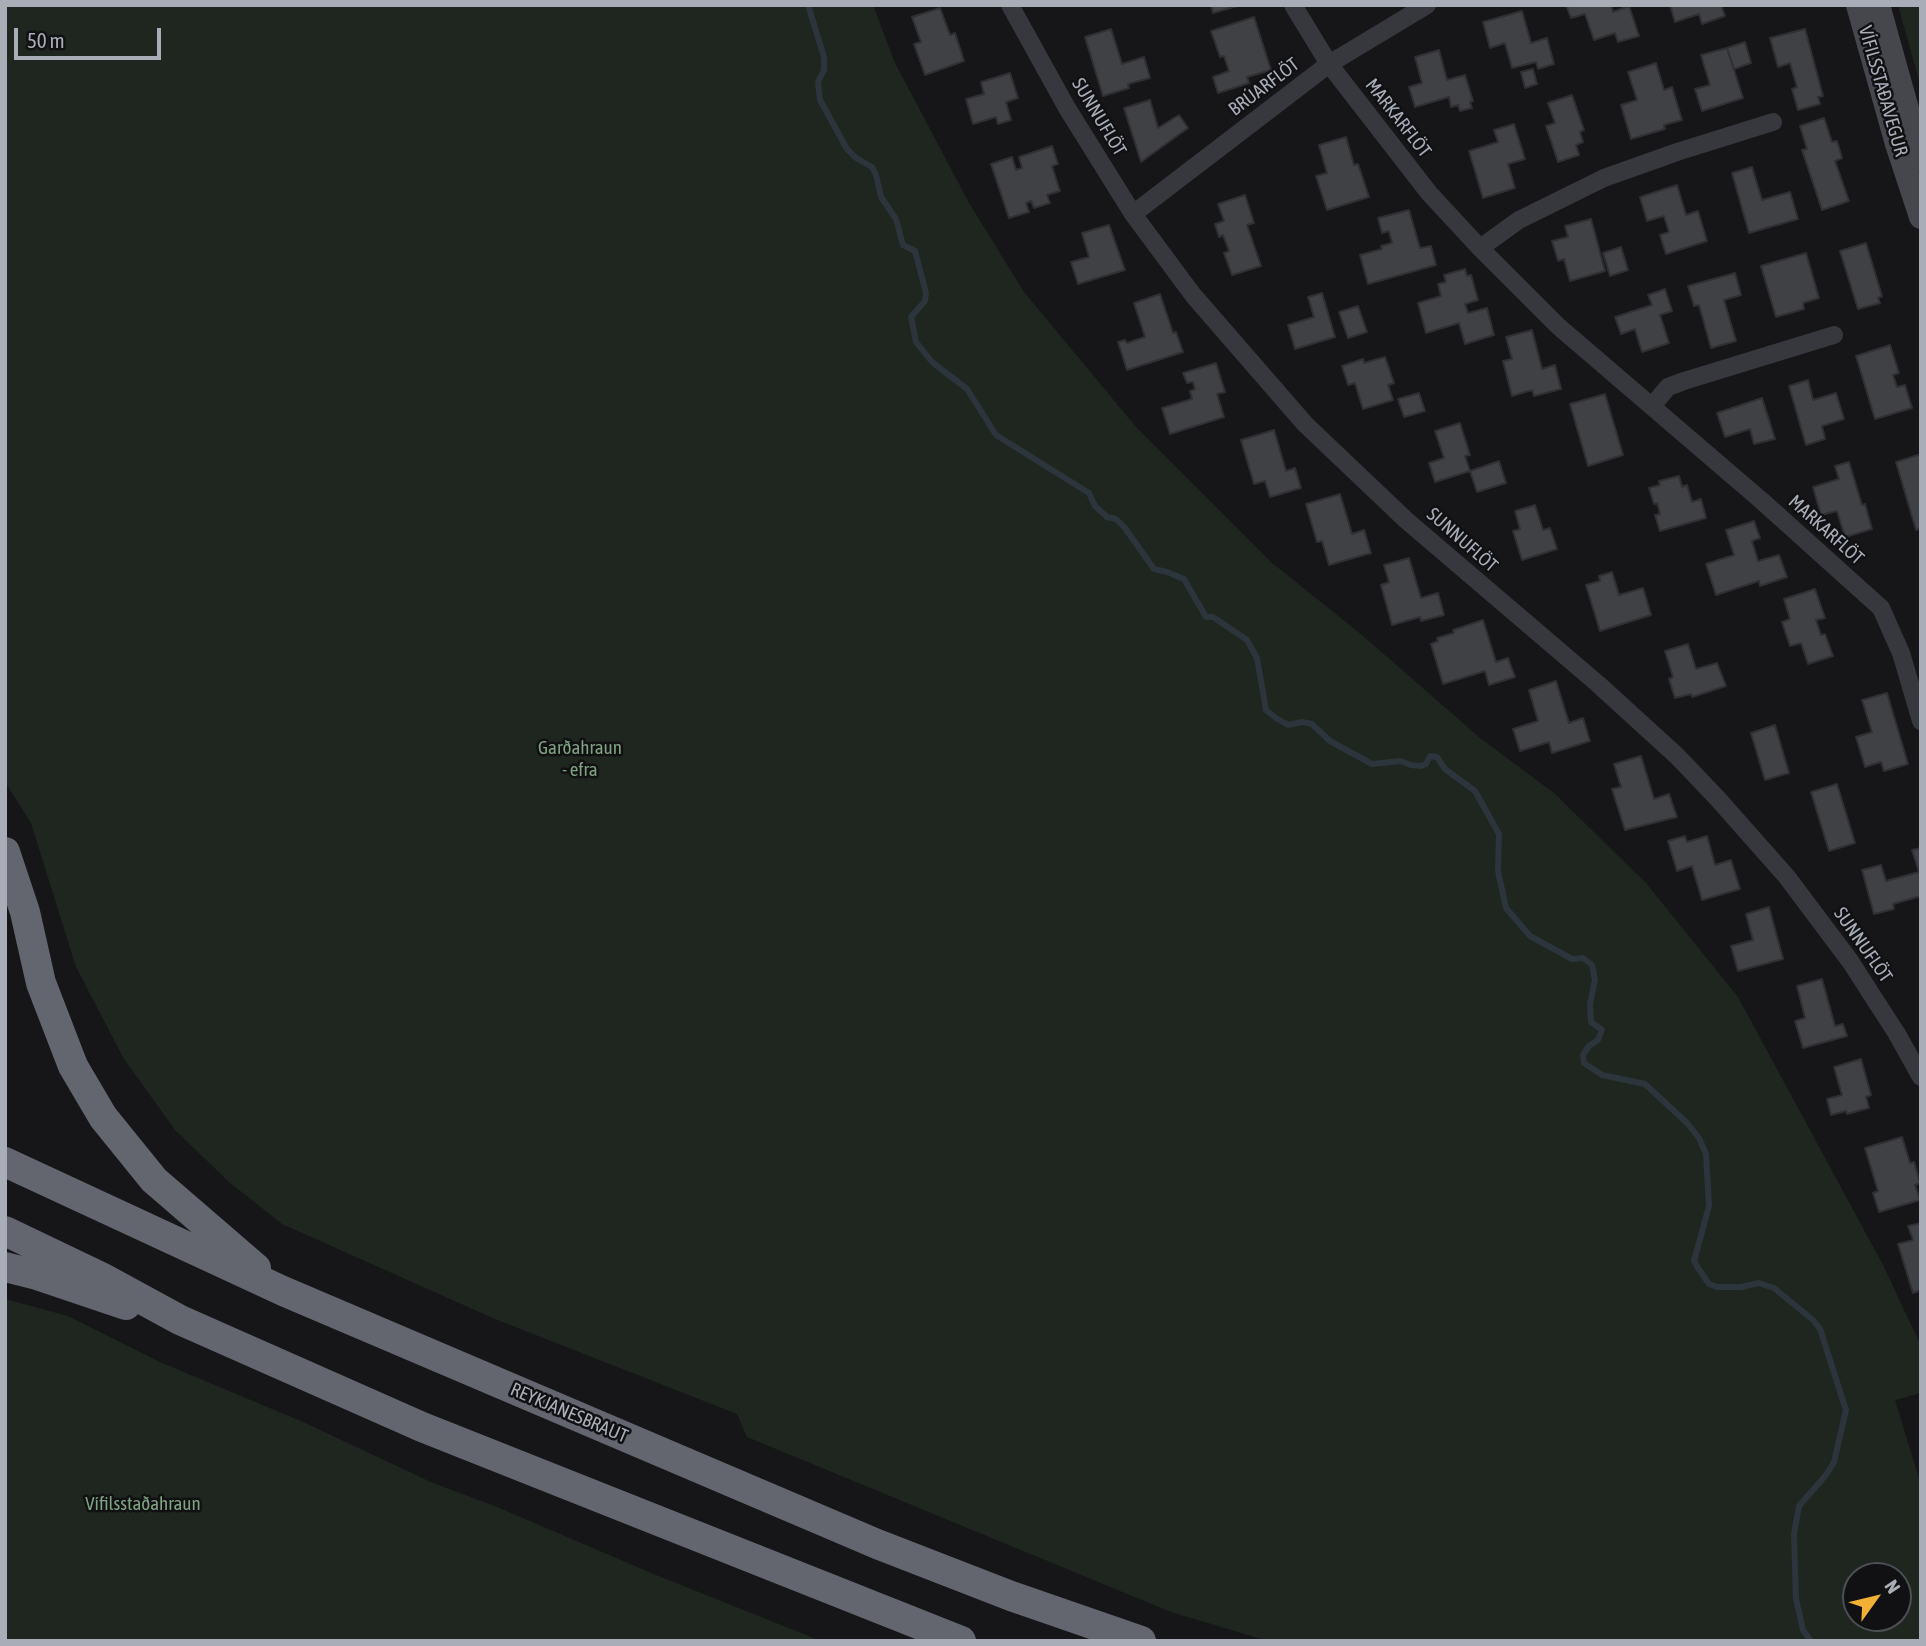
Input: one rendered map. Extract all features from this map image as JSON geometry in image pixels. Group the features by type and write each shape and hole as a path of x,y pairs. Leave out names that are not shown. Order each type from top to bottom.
{"highway":[{"path":"5,852 25,912 41,983 73,1066 103,1117 154,1180 283,1291"},
{"name":"REYKJANESBRAUT","path":"5,1162 283,1291 877,1544 1011,1596 1141,1641"},
{"path":"5,1231 101,1277 180,1320 422,1427 961,1641"},
{"path":"5,1267 37,1275 108,1301 180,1320"}],"main road":[{"name":"VÍFILSSTAÐAVEGUR","path":"1858,5 1897,144 1921,217"},
{"name":"VÍFILSSTAÐAVEGUR","path":"1878,5 1921,159"}],"street":[{"name":"SUNNUFLÖT","path":"1010,5 1067,108 1133,214 1192,295 1305,424 1406,520 1598,684 1677,756 1718,799 1787,877 1850,961 1921,1077"},
{"name":"MARKARFLÖT","path":"1293,5 1329,64 1429,193 1480,248 1558,326 1762,501 1881,608 1901,653 1921,721"},
{"name":"BRÚARFLÖT","path":"1133,214 1329,64 1427,5"},
{"path":"1480,248 1519,220 1604,178 1773,122"},
{"path":"1652,406 1668,387 1684,380 1834,335"}],"green space":[{"name":"Garðahraun - efra","path":"5,5 873,5 895,63 969,203 1024,292 1136,427 1271,562 1362,635 1480,738 1554,793 1646,883 1738,997 1883,1265 1921,1346 1921,1393 1895,1400 1921,1485 1921,1641 1268,1641 1171,1612 747,1437 737,1414 495,1319 282,1224 229,1182 175,1130 124,1059 76,967 31,823 5,782"},
{"path":"1898,5 1921,5 1921,88"},
{"name":"Vífilsstaðahraun","path":"5,1299 68,1316 160,1362 303,1422 433,1483 821,1641 5,1641"}],"building":[{"path":"1211,5 1236,5 1237,6 1213,13"},
{"path":"1566,5 1611,5 1613,12 1629,6 1639,36 1618,42 1615,33 1594,40 1585,14 1571,18"},
{"path":"1670,5 1721,5 1725,16 1702,24 1699,14 1675,22"},
{"path":"940,8 950,35 955,33 964,61 925,75 914,44 921,42 912,17"},
{"path":"1522,11 1531,43 1547,38 1554,64 1538,69 1536,62 1512,68 1505,43 1490,48 1483,22"},
{"path":"1254,17 1271,70 1247,77 1249,83 1218,93 1213,77 1229,71 1224,56 1220,57 1211,31"},
{"path":"1111,29 1122,64 1144,57 1150,78 1128,84 1129,88 1103,96 1085,37"},
{"path":"1805,29 1823,96 1818,97 1820,104 1798,110 1792,89 1797,87 1790,63 1778,67 1770,38"},
{"path":"1745,42 1751,63 1734,69 1727,48"},
{"path":"1727,48 1743,98 1702,111 1695,89 1710,85 1701,55"},
{"path":"1439,50 1447,80 1465,75 1473,101 1470,102 1472,108 1460,111 1458,105 1451,107 1449,97 1415,107 1409,87 1422,83 1415,57"},
{"path":"1656,63 1664,90 1672,87 1682,120 1664,125 1665,129 1631,139 1621,105 1637,100 1628,72"},
{"path":"1533,69 1537,84 1525,88 1521,72"},
{"path":"1010,73 1018,98 1006,102 1011,120 998,124 996,117 973,124 966,99 984,94 981,82"},
{"path":"1572,95 1584,130 1580,132 1583,142 1576,145 1579,155 1558,162 1546,126 1555,123 1548,103"},
{"path":"1150,100 1158,128 1179,115 1188,128 1141,162 1124,108"},
{"path":"1824,118 1832,142 1837,141 1842,158 1835,161 1849,201 1822,210 1802,150 1807,149 1800,126"},
{"path":"1514,124 1525,159 1508,164 1515,188 1483,198 1469,151 1498,142 1494,130"},
{"path":"1346,137 1354,165 1358,164 1369,197 1327,210 1316,176 1327,173 1319,145"},
{"path":"1052,146 1058,164 1052,166 1060,191 1047,195 1050,203 1034,208 1031,201 1026,203 1029,212 1009,218 991,164 1012,157 1016,170 1022,168 1019,157"},
{"path":"1752,167 1762,200 1790,192 1798,219 1749,233 1732,173"},
{"path":"1677,185 1686,215 1698,211 1707,241 1666,254 1660,235 1669,232 1664,216 1647,221 1640,197"},
{"path":"1245,195 1254,223 1247,225 1261,266 1232,275 1224,253 1229,251 1223,235 1219,237 1215,224 1224,221 1218,204"},
{"path":"1409,210 1420,248 1431,246 1436,265 1368,284 1360,255 1382,249 1381,246 1392,243 1389,231 1382,233 1378,218"},
{"path":"1591,219 1605,271 1570,281 1564,259 1558,261 1552,241 1568,237 1565,226"},
{"path":"1109,225 1125,270 1078,284 1071,262 1089,257 1082,233"},
{"path":"1866,243 1882,296 1878,298 1880,303 1858,309 1840,251"},
{"path":"1621,247 1628,270 1610,276 1603,253"},
{"path":"1806,253 1819,298 1803,303 1804,309 1776,317 1761,266"},
{"path":"1465,269 1467,276 1471,275 1478,300 1465,304 1468,313 1487,308 1494,335 1465,344 1459,323 1426,333 1418,303 1441,296 1438,284 1446,282 1444,275"},
{"path":"1735,273 1741,295 1724,300 1736,341 1711,348 1699,305 1694,306 1688,286"},
{"path":"1665,289 1672,311 1660,315 1669,343 1642,352 1635,329 1621,334 1615,317 1652,305 1648,295"},
{"path":"1322,293 1335,337 1295,349 1288,325 1314,317 1308,297"},
{"path":"1160,294 1173,333 1176,332 1183,352 1127,370 1118,342 1125,340 1127,343 1145,337 1134,303"},
{"path":"1358,306 1367,332 1348,338 1339,312"},
{"path":"1532,330 1542,369 1555,365 1561,389 1534,396 1532,390 1512,396 1503,361 1512,359 1506,337"},
{"path":"1890,345 1899,373 1893,375 1897,387 1905,385 1912,408 1875,419 1856,356"},
{"path":"1385,357 1394,383 1388,385 1393,400 1363,409 1355,383 1348,385 1342,366 1363,359 1364,363"},
{"path":"1216,363 1225,392 1217,394 1224,417 1170,434 1162,408 1192,399 1190,391 1195,389 1193,382 1187,383 1183,373"},
{"path":"1808,380 1813,400 1836,393 1844,419 1822,426 1825,439 1806,445 1789,386"},
{"path":"1419,393 1425,411 1404,417 1398,399"},
{"path":"1605,394 1623,455 1588,466 1570,404"},
{"path":"1762,398 1775,439 1754,444 1750,429 1725,437 1717,413"},
{"path":"1460,423 1470,455 1465,456 1470,471 1435,482 1429,463 1444,458 1435,431"},
{"path":"1274,430 1286,471 1295,468 1301,488 1270,497 1265,481 1254,484 1241,440"},
{"path":"1921,454 1921,528 1916,530 1896,462"},
{"path":"1499,461 1506,483 1477,492 1470,471"},
{"path":"1849,462 1872,529 1845,537 1837,511 1821,515 1813,487 1839,479 1835,466"},
{"path":"1679,476 1682,487 1687,485 1692,502 1701,499 1706,518 1660,531 1655,515 1660,514 1649,488 1660,485 1659,481"},
{"path":"1340,494 1352,534 1364,530 1371,553 1329,565 1322,541 1317,542 1306,504"},
{"path":"1535,505 1543,530 1550,528 1557,549 1522,560 1513,531 1520,529 1515,511"},
{"path":"1754,521 1760,538 1752,541 1758,561 1779,555 1787,577 1760,586 1759,581 1716,595 1706,564 1734,555 1726,530"},
{"path":"1409,558 1421,598 1438,593 1444,615 1421,621 1420,617 1392,625 1381,585 1389,582 1384,565"},
{"path":"1612,572 1619,595 1643,588 1651,615 1600,631 1586,585 1600,581 1599,576"},
{"path":"1815,589 1825,618 1816,620 1821,635 1825,634 1833,656 1808,664 1801,643 1790,646 1782,622 1790,619 1784,599"},
{"path":"1483,620 1496,662 1508,658 1515,677 1489,685 1485,671 1443,684 1431,644 1438,641 1437,638 1454,633 1453,630"},
{"path":"1688,644 1696,669 1717,663 1726,686 1692,697 1691,694 1675,698 1669,679 1673,677 1665,651"},
{"path":"1556,681 1569,723 1583,718 1590,741 1552,753 1549,742 1520,751 1513,729 1538,721 1529,690"},
{"path":"1887,693 1908,764 1884,771 1881,762 1865,767 1856,737 1872,732 1862,700"},
{"path":"1775,725 1789,773 1765,780 1751,733"},
{"path":"1641,756 1654,799 1669,794 1677,817 1625,830 1612,789 1621,787 1614,764"},
{"path":"1837,784 1855,843 1829,851 1811,792"},
{"path":"1685,836 1687,842 1707,836 1715,865 1731,860 1740,889 1702,900 1692,866 1677,871 1668,841"},
{"path":"1921,848 1921,896 1893,904 1894,909 1874,914 1862,870 1881,865 1886,881 1919,872 1912,850"},
{"path":"1769,907 1783,959 1738,971 1731,946 1753,940 1746,914"},
{"path":"1822,979 1835,1026 1843,1024 1847,1036 1803,1048 1795,1021 1805,1018 1797,986"},
{"path":"1861,1059 1871,1095 1866,1097 1869,1108 1831,1115 1827,1099 1842,1095 1834,1067"},
{"path":"1902,1137 1920,1183 1915,1185 1920,1200 1879,1212 1873,1193 1878,1191 1865,1148"},
{"path":"1921,1223 1921,1290 1913,1293 1898,1244 1913,1240 1908,1226"}],"waterway":[{"path":"808,5 824,57 824,70 818,82 820,100 847,149 872,167 881,197 896,219 903,245 915,251 926,293 925,301 911,317 916,342 932,362 967,389 996,435 1089,493 1095,506 1125,528 1154,569 1184,579 1206,617 1213,617 1247,640 1257,658 1266,710 1288,725 1302,722 1312,724 1330,741 1372,764 1400,761 1421,766 1426,764 1430,756 1437,757 1445,769 1475,791 1499,834 1498,871 1506,908 1530,936 1572,959 1583,958 1592,965 1595,980 1590,1004 1591,1022 1602,1030 1598,1040 1589,1046 1583,1055 1584,1063 1602,1075 1645,1084 1687,1123 1699,1138 1706,1154 1709,1206 1694,1261 1698,1268 1709,1284 1717,1287 1741,1287 1759,1283 1774,1288 1820,1329 1846,1410 1834,1462 1799,1506 1794,1534 1796,1599 1803,1630 1811,1641"}]}
